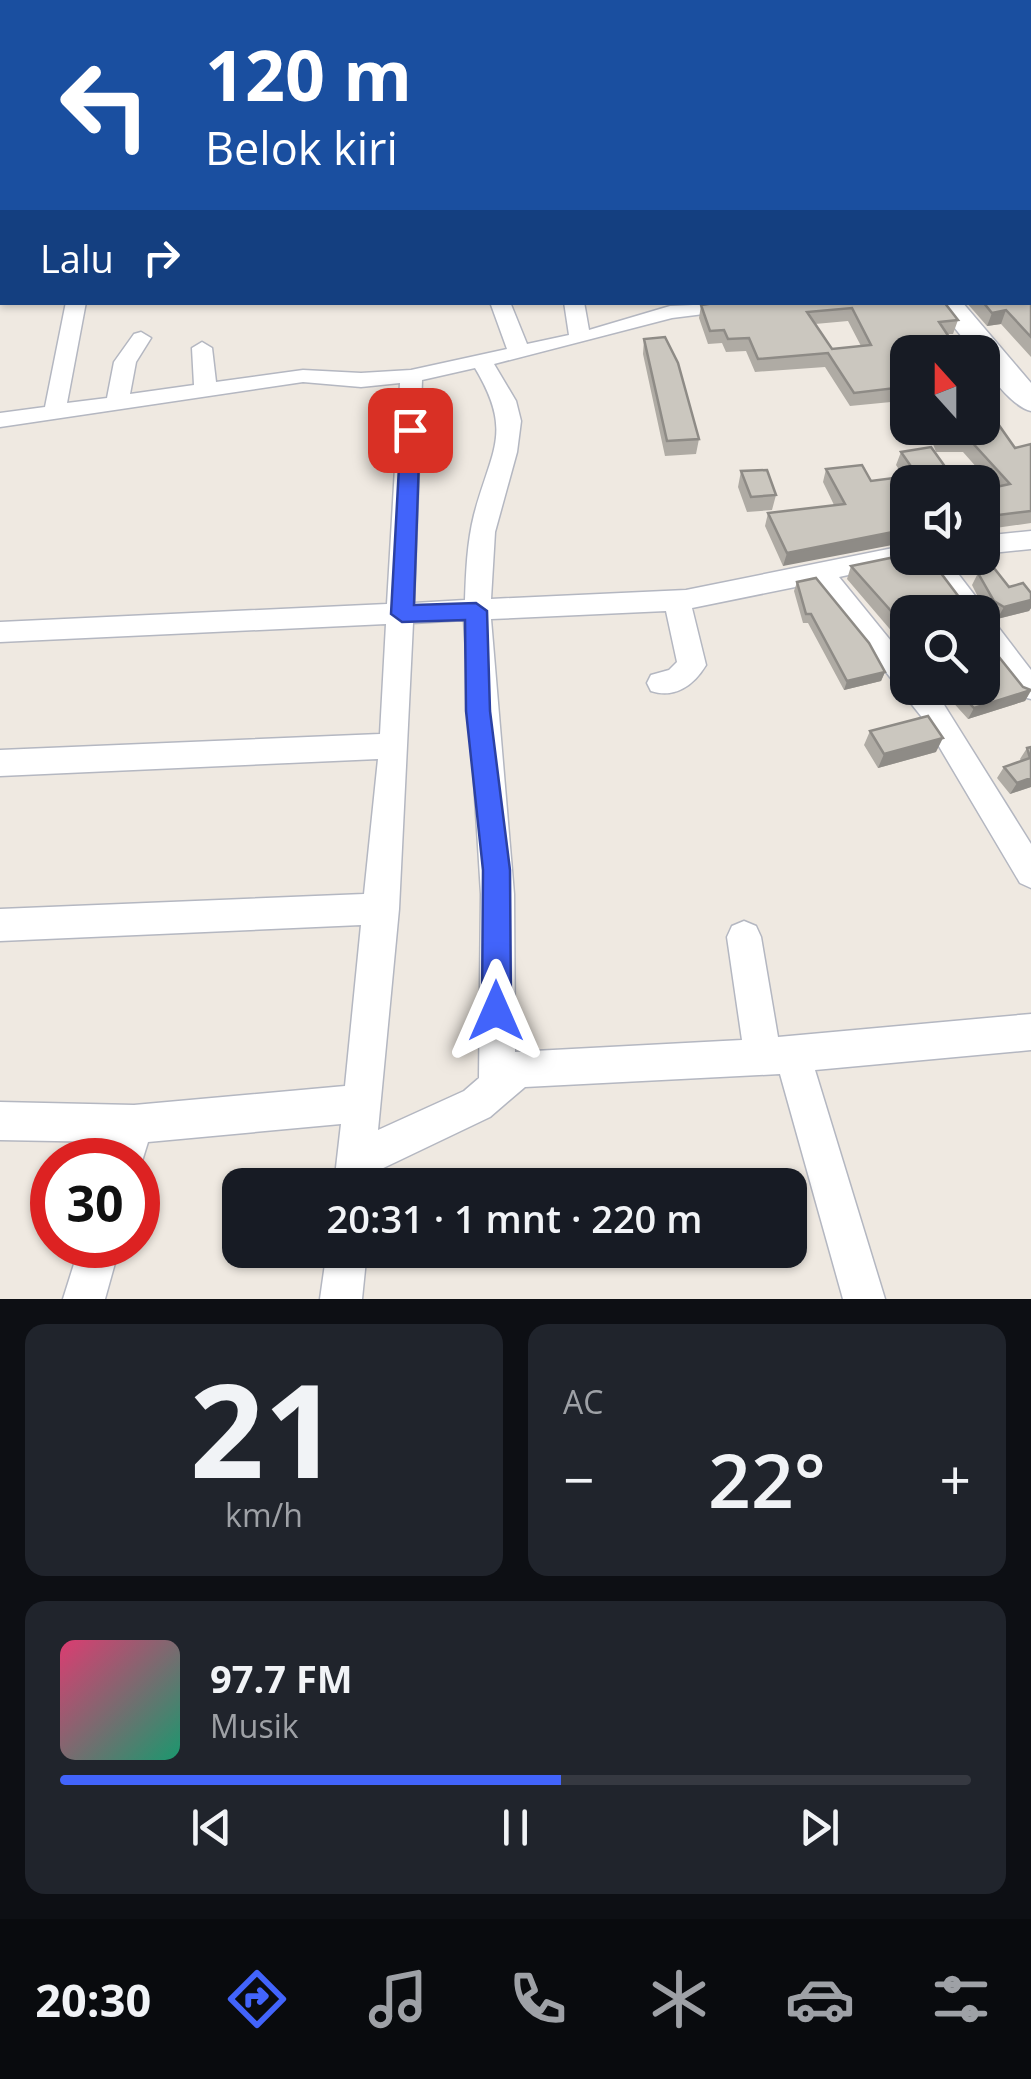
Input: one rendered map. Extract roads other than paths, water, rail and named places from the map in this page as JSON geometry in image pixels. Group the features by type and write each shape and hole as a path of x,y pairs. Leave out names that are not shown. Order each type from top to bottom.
{"street":[{"path":"55,410 75,305"},
{"path":"501,305 519,352"},
{"path":"574,305 580,339"},
{"path":"0,420 303,376 361,380 411,376 580,339 669,307 702,305"},
{"path":"950,305 1031,402"},
{"path":"117,404 125,362 141,338"},
{"path":"202,348 206,392"},
{"path":"482,360 507,407 510,422 507,450 490,492 483,530 476,611 478,711 497,870 496,1088"},
{"path":"357,1168 394,746 411,376"},
{"path":"1000,543 1031,540"},
{"path":"0,659 5,632 677,601 823,575 890,558"},
{"path":"823,575 890,661"},
{"path":"945,575 960,595"},
{"path":"661,683 677,680 692,665 677,601"},
{"path":"1000,650 1028,688"},
{"path":"928,705 1031,873"},
{"path":"0,763 394,746"},
{"path":"0,925 382,909"},
{"path":"744,937 778,1055 864,1299"},
{"path":"365,1168 477,1104 518,1069 778,1055 1031,1032"},
{"path":"154,1138 364,1104"},
{"path":"0,1122 103,1138"},
{"path":"84,1299 93,1268"},
{"path":"341,1299 345,1268"}]}
